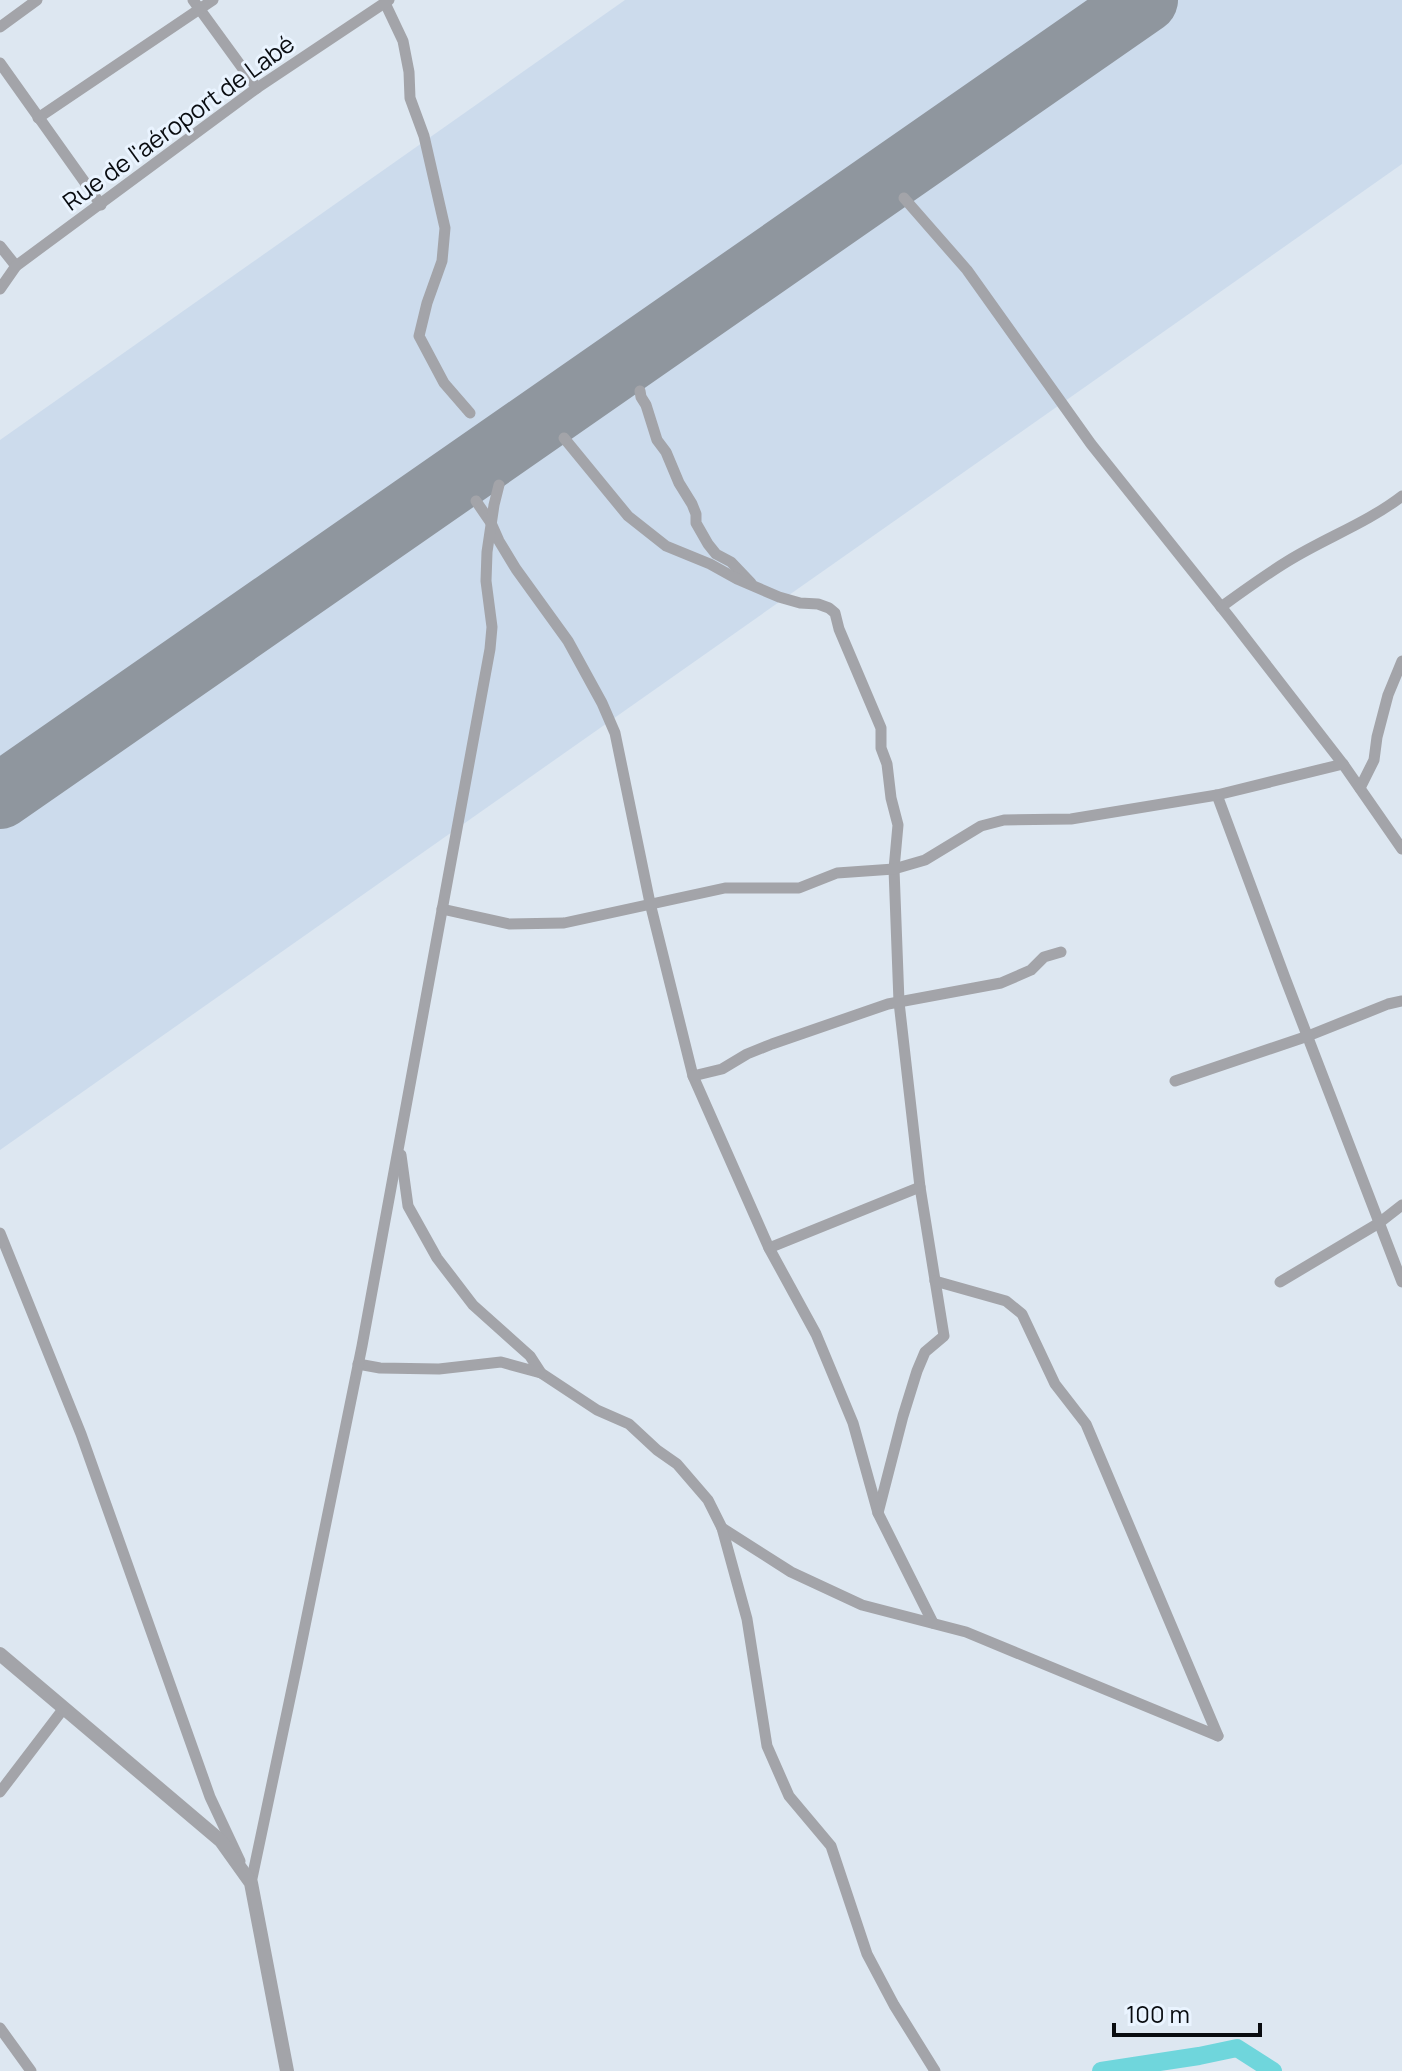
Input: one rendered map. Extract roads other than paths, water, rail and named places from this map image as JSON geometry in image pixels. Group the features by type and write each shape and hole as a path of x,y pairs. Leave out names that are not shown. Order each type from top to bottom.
{"street":[{"path":"0,27 37,0"},
{"path":"38,118 196,4 213,0"},
{"path":"387,1 403,41 410,98 424,136 445,228 442,261 419,336 444,383 470,413"},
{"name":"Rue de l'aéroport de Labé","path":"0,289 16,266 257,88 387,1"},
{"path":"196,4 257,88"},
{"path":"0,63 101,205"},
{"path":"904,198 967,270 1091,444 1343,764 1402,849"},
{"path":"0,246 16,266"},
{"path":"640,391 657,440 692,504 696,523 708,544 754,586"},
{"path":"564,438 628,516 666,546 754,586 800,603 818,604 835,613 881,728 881,748 887,764 898,825 894,869 899,1002 920,1187 944,1336 925,1352 917,1371 878,1513"},
{"path":"251,1883 358,1364 490,649 491,608 486,581 488,537 499,485"},
{"path":"1221,607 1289,560 1402,496"},
{"path":"476,501 516,569 568,641 615,733 650,903 693,1076 769,1248 816,1334 853,1423 878,1513 933,1623"},
{"path":"1360,788 1374,760 1388,695 1402,661"},
{"path":"442,909 509,924 564,923 725,888 799,888 837,873 894,869 925,860 981,826 1004,820 1071,819 1217,795 1343,764"},
{"path":"1217,795 1402,1282"},
{"path":"693,1076 722,1069 772,1044 878,1007 1001,983 1031,970 1044,957 1061,952"},
{"path":"1175,1081 1402,1001"},
{"path":"399,1143 408,1206 437,1258 473,1305 530,1356 541,1373"},
{"path":"769,1248 920,1187"},
{"path":"1280,1282 1379,1223 1402,1205"},
{"path":"0,1233 81,1434 210,1797 251,1883 287,2071"},
{"path":"722,1528 791,1572 862,1605 980,1638 1218,1736 1086,1424 1055,1384 1022,1314 1006,1301 935,1281"},
{"path":"358,1364 380,1368 439,1369 501,1362 541,1373 597,1410 629,1424 677,1464 708,1500 722,1528 747,1619 767,1746 789,1796 831,1846 867,1954 935,2071"},
{"path":"0,1654 221,1841 251,1883"},
{"path":"0,1792 64,1708"},
{"path":"0,2028 31,2071"}],"waterway":[{"path":"1101,2071 1237,2048 1273,2071"}]}
